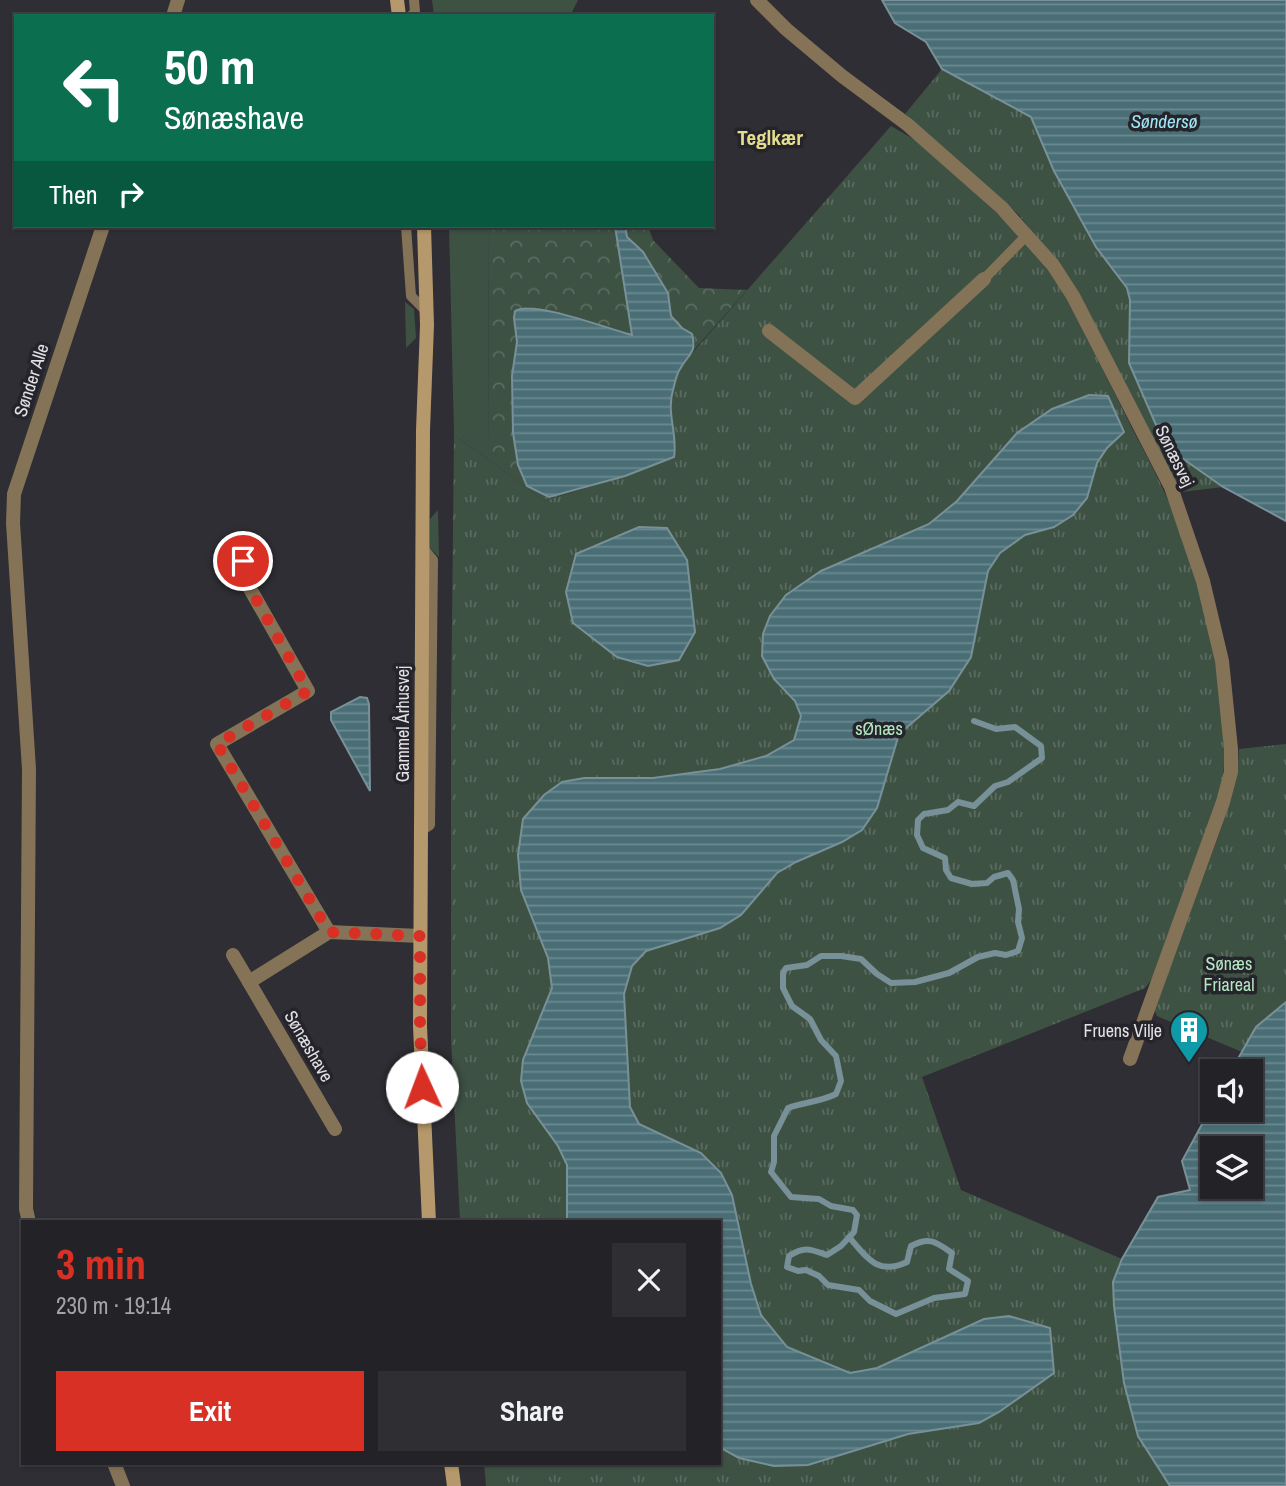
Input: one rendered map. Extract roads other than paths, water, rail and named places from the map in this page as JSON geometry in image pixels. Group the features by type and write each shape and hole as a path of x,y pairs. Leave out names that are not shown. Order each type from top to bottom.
{"street":[{"name":"Sønæsvej","path":"757,0 786,29 908,125 1002,208 1053,265 1073,296 1171,487 1203,581 1222,661 1231,772 1130,1059"},
{"name":"Sønder Alle","path":"29,1220 26,1197 29,769 13,523 15,494 102,228"},
{"name":"Gammel Århusvej","path":"424,228 427,312 423,430 420,1026 429,1220"},
{"path":"769,331 855,398 984,279"},
{"path":"243,544 244,578 308,691 217,744 329,932"},
{"path":"249,982 329,932 420,936"},
{"name":"Sønæshave","path":"233,955 335,1129"},
{"path":"115,1465 123,1486"},
{"path":"451,1465 454,1486"}],"lane":[{"path":"406,228 411,296 427,312"},
{"path":"984,279 1027,235"}],"water":[{"name":"Søndersø","path":"882,0 1286,0 1286,521 1223,487 1182,458 1156,425 1129,363 1130,300 1127,288 1096,247 1054,171 1031,117 942,69 926,42 895,23"},
{"path":"615,228 625,228 627,237 643,252 668,293 671,316 692,334 693,349 678,374 671,399 674,457 625,476 549,497 527,486 518,465 513,433 512,376 517,342 515,311 538,309 554,312 632,335"},
{"path":"1089,395 1108,396 1124,432 1107,448 1097,463 1087,498 1073,515 1054,527 1025,535 1000,553 988,571 971,657 949,691 899,734 877,808 862,830 777,873 741,915 720,928 646,951 632,966 624,994 630,1107 639,1124 701,1153 721,1173 732,1195 751,1284 761,1315 787,1347 850,1373 877,1368 984,1319 1009,1316 1050,1328 1054,1373 979,1423 908,1434 808,1465 774,1466 739,1458 721,1448 721,1220 567,1220 567,1165 558,1146 527,1103 521,1081 523,1060 552,988 548,958 521,890 518,855 523,819 544,795 562,782 584,778 653,778 720,769 766,756 794,740 801,716 795,701 774,679 762,656 763,634 770,616 786,595 821,571 929,524 957,501 1017,433 1052,409"},
{"path":"639,527 667,528 687,560 695,632 679,660 648,666 617,657 573,623 566,592 576,554"},
{"path":"360,697 367,698 369,704 370,791 331,720 331,712"},
{"path":"1286,1002 1286,1486 1170,1486 1138,1436 1124,1383 1113,1282 1122,1259 1158,1197 1190,1190 1182,1161 1203,1122 1263,1122 1263,1059 1238,1059 1256,1027"}],"waterway":[{"path":"849,1237 855,1245 874,1263 888,1267 907,1262 911,1246 923,1241 937,1243 952,1253 949,1269 968,1281 965,1294 934,1298 896,1314 870,1301 859,1290 828,1285 819,1276 806,1270 798,1271 787,1267 789,1256 799,1251 811,1250 827,1255 841,1246 854,1232 857,1215 853,1210 831,1206 819,1199 791,1197 771,1172 774,1162 774,1136 788,1108 836,1094 841,1081 836,1056 821,1040 810,1019 792,1006 783,988 783,973 786,968 807,965 821,956 841,956 861,959 891,983 915,982 949,973 978,957 995,953 1006,955 1018,951 1022,938 1018,922 1019,909 1013,880 1008,873 994,877 987,883 972,884 951,878 946,870 945,858 923,848 917,835 918,820 924,814 948,810 958,802 974,806 995,786 1008,782 1042,758 1041,746 1015,727 996,729 974,721"}],"place":[{"name":"Fruens Vilje","path":"1189,1064"}],"district":[{"name":"Teglkær","path":"770,137"}],"park label":[{"name":"sØnæs","path":"879,728"},
{"name":"Sønæs Friareal","path":"1229,974"}]}
